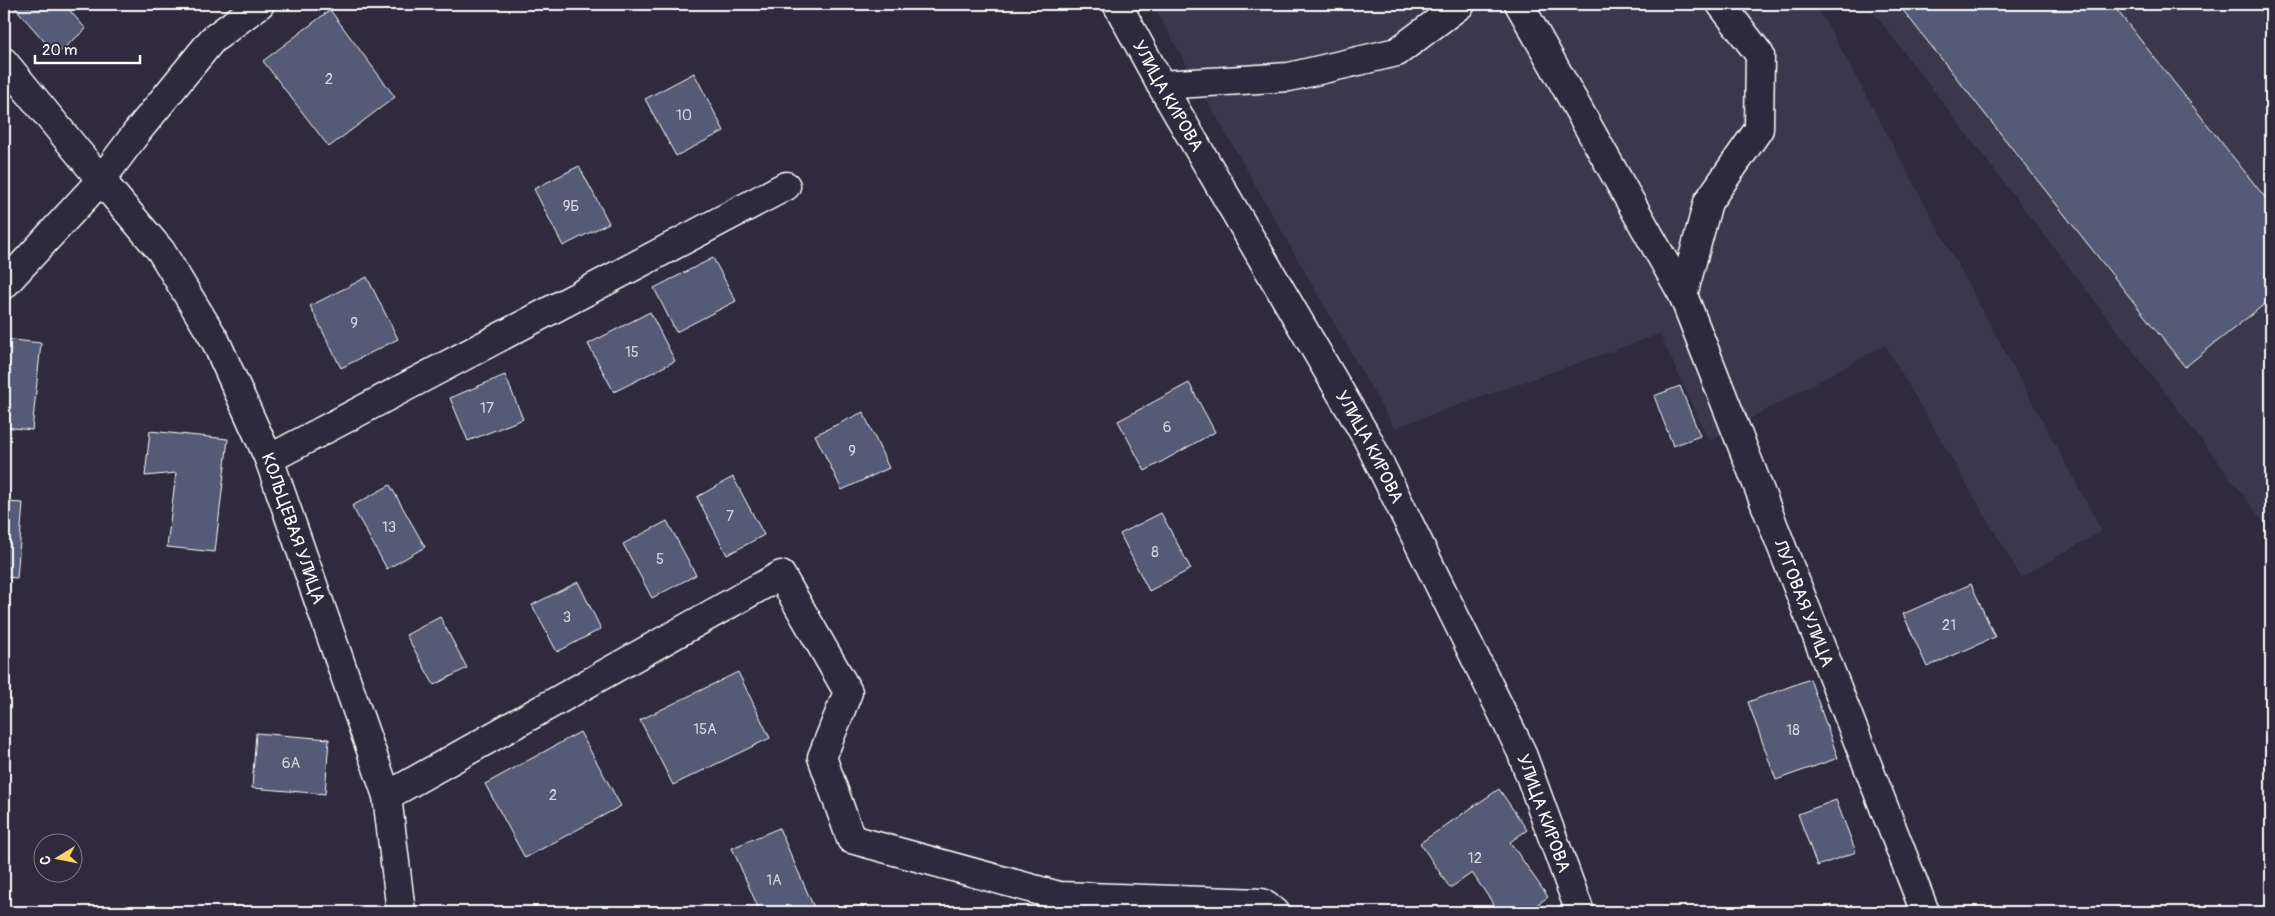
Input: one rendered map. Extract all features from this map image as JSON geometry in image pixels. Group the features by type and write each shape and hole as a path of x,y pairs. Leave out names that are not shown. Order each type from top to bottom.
{"street":[{"path":"4,285 101,180 137,132 212,40 260,4"},
{"name":"УЛИЦА КИРОВА","path":"1117,4 1161,85 1367,438 1520,751 1580,912"},
{"path":"1161,85 1288,77 1397,52 1461,4"},
{"name":"ЛУГОВАЯ УЛИЦА","path":"1519,4 1683,295 1925,912"},
{"path":"1683,295 1708,202 1759,128 1760,55 1721,4"},
{"name":"КОЛЬЦЕВАЯ УЛИЦА","path":"4,62 161,252 215,340 269,459 387,796 401,912"},
{"path":"269,459 786,186"},
{"path":"387,796 782,575 848,692 822,757 851,839 1059,896 1262,903 1275,912"}],"shaded area":[{"path":"1152,4 1813,4 1829,27 2102,531 2021,577 1885,345 1709,441 1660,334 1394,428"},
{"path":"1867,4 2271,4 2271,533 2245,497"}],"building":[{"path":"12,4 64,4 86,29 56,55"},
{"path":"1898,4 2112,4 2271,205 2271,299 2185,367"},
{"path":"2261,4 2271,4 2271,17"},
{"path":"330,10 395,97 329,147 263,61"},
{"path":"694,73 724,131 676,156 645,99"},
{"path":"579,166 609,223 563,246 534,189"},
{"path":"713,258 736,301 676,332 654,288"},
{"path":"367,277 398,339 341,368 310,306"},
{"path":"650,312 675,361 614,392 588,344"},
{"path":"4,339 41,343 32,430 4,427"},
{"path":"505,375 523,419 468,441 450,398"},
{"path":"1189,383 1215,432 1145,471 1118,421"},
{"path":"1680,386 1700,436 1673,446 1654,396"},
{"path":"863,412 889,468 842,490 815,435"},
{"path":"150,431 228,439 215,552 167,547 176,473 145,476"},
{"path":"733,477 764,535 727,555 697,497"},
{"path":"390,485 425,547 387,569 352,506"},
{"path":"4,502 23,503 17,578 4,577"},
{"path":"1161,513 1191,569 1149,591 1120,534"},
{"path":"667,521 696,575 652,598 623,544"},
{"path":"578,582 601,629 557,652 532,605"},
{"path":"1971,584 1995,637 1927,667 1903,614"},
{"path":"440,617 467,668 434,685 406,635"},
{"path":"738,672 770,738 673,785 640,720"},
{"path":"1810,679 1838,758 1776,780 1748,702"},
{"path":"580,732 621,806 525,858 485,784"},
{"path":"256,733 329,739 325,794 252,788"},
{"path":"1499,789 1527,830 1510,842 1548,897 1526,912 1499,912 1472,873 1450,888 1420,843"},
{"path":"1836,800 1856,852 1817,866 1798,814"},
{"path":"779,828 816,912 760,912 732,848"}]}
